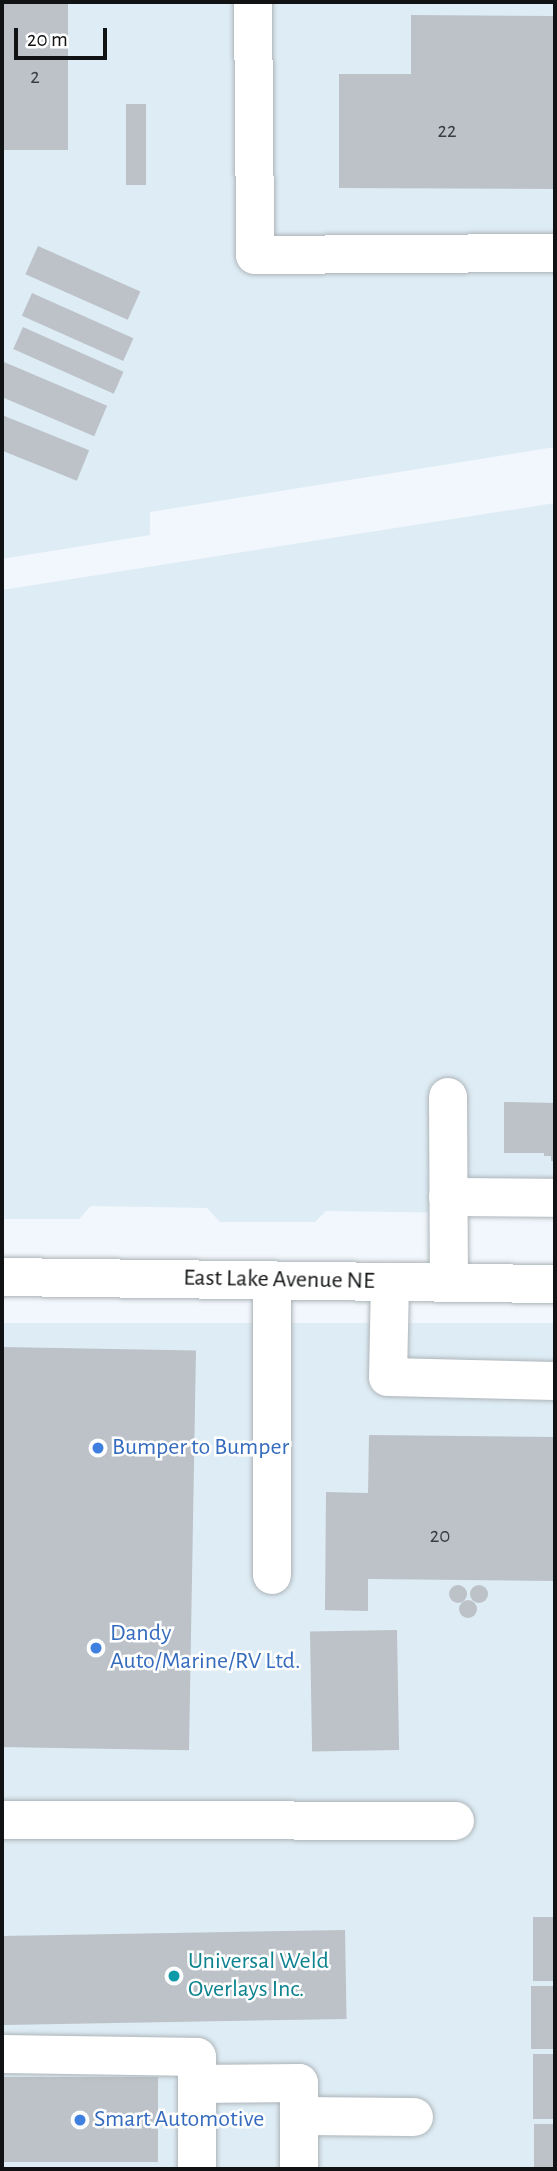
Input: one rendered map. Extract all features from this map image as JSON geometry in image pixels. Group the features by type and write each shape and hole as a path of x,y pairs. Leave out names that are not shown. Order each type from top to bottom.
{"street":[{"path":"253,2 255,255 555,253"},
{"path":"447,1097 449,1282"},
{"path":"448,1197 555,1198"},
{"name":"East Lake Avenue NE","path":"2,1277 555,1284"},
{"path":"272,1280 272,1575"},
{"path":"390,1282 388,1377 555,1381"},
{"path":"2,1820 455,1821"},
{"path":"2,2054 197,2057 197,2169"},
{"path":"197,2084 299,2083 299,2169"},
{"path":"299,2116 414,2117"}],"shaded area":[{"path":"2,2 555,2 555,447 150,512 150,535 2,559"},
{"path":"555,503 555,1214 326,1211 315,1222 220,1222 207,1208 91,1206 79,1219 2,1219 2,590"},
{"path":"2,1323 555,1323 555,2169 2,2169"}],"building":[{"path":"2,3 68,3 68,150 2,150"},
{"path":"411,15 555,16 555,189 339,188 339,74 411,74"},
{"path":"126,104 146,104 146,185 126,185"},
{"path":"38,246 140,292 128,320 25,274"},
{"path":"32,293 133,338 123,361 22,316"},
{"path":"23,327 123,372 114,394 13,349"},
{"path":"4,362 107,406 94,436 2,397"},
{"path":"2,415 89,450 77,481 2,451"},
{"path":"504,1102 555,1103 555,1161 551,1161 551,1156 544,1156 544,1153 504,1153"},
{"path":"2,1347 196,1350 189,1750 2,1747"},
{"path":"369,1435 555,1437 555,1581 368,1579 368,1611 325,1610 326,1492 368,1493"},
{"path":"458,1585 464,1588 467,1594 464,1600 458,1603 452,1600 449,1594 452,1588"},
{"path":"479,1585 485,1588 488,1594 485,1600 479,1603 473,1600 470,1594 473,1588"},
{"path":"468,1600 474,1603 477,1609 474,1615 468,1618 462,1615 459,1609 462,1603"},
{"path":"397,1630 399,1750 312,1752 310,1632"},
{"path":"533,1917 555,1917 555,1981 533,1981"},
{"name":"Universal Weld Overlays Inc.","path":"345,1930 347,2019 4,2025 2,1936"},
{"path":"531,1986 555,1986 555,2049 531,2049"},
{"path":"533,2054 555,2054 555,2119 533,2119"},
{"name":"Smart Automotive","path":"2,2077 158,2077 158,2162 2,2162"},
{"path":"534,2124 555,2124 555,2169 534,2169"}],"place":[{"name":"Bumper to Bumper","path":"98,1448"},
{"name":"Dandy Auto/Marine/RV Ltd.","path":"96,1648"},
{"name":"Universal Weld Overlays Inc.","path":"174,1976"},
{"name":"Smart Automotive","path":"80,2120"}]}
